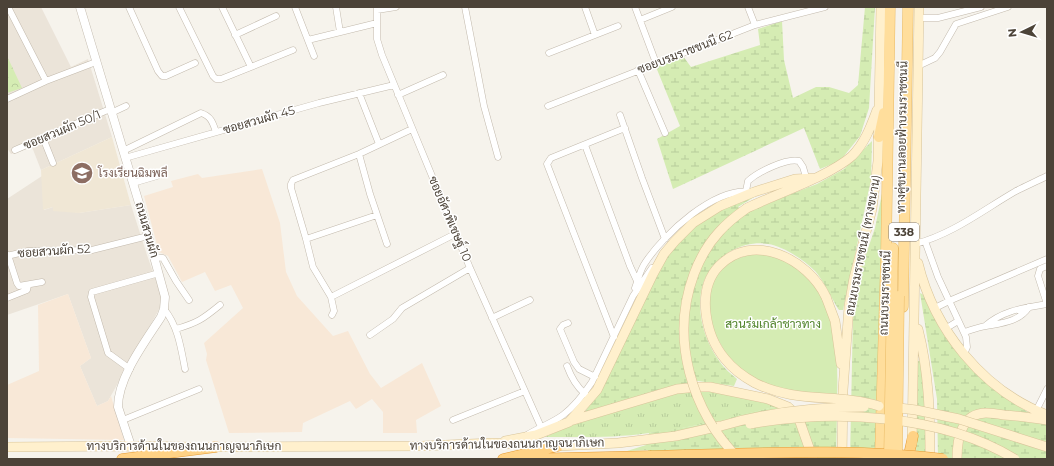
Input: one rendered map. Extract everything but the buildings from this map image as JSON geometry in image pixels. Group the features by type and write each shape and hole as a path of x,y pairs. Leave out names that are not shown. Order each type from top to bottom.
{"highway":[{"path":"902,459 913,436"},
{"path":"503,459 558,446"},
{"path":"122,459 216,447"},
{"path":"521,459 827,452 875,453 943,459"}],"main road":[{"name":"ถนนบรมราชชนนี (ทางขนาน)","path":"842,459 844,381 851,292 872,209 878,161 881,7"},
{"name":"ถนนบรมราชชนนี","path":"883,458 890,7"},
{"name":"ทางคู่ขนานลอยฟ้าบรมราชชนนี","path":"883,458 897,7"},
{"name":"ทางคู่ขนานลอยฟ้าบรมราชชนนี","path":"902,459 906,7"},
{"name":"338","path":"912,459 919,7"},
{"path":"879,137 889,76"},
{"path":"739,459 728,447 712,424 694,390 686,355 684,334 684,314 690,286 703,254 718,232 747,208 835,169 853,155 864,141 879,104"},
{"path":"569,422 597,390 653,274 664,254 684,231 706,214 750,191 795,179 806,177 816,178"},
{"path":"915,247 923,280 935,308 945,328 964,354 989,380 1022,403 1047,415"},
{"path":"844,381 835,320 821,286 810,273 788,257 778,253 768,252 745,252 734,255 725,260 718,267 712,275 707,290 706,316 714,341 724,358 734,368 755,383 771,390 791,395 860,402 879,406"},
{"path":"915,316 926,372 929,397 930,459"},
{"path":"492,443 547,431 569,422 677,389 710,387 768,399 788,407 795,413 800,422 813,459"},
{"name":"ทางบริการด้านในของถนนกาญจนาภิเษก","path":"7,447 422,446 492,443 558,446 618,443 676,436 721,426 752,417 789,412 828,408 879,406 916,410 959,419 1047,447"},
{"path":"957,459 958,439 961,430 965,423 973,416 985,413 1047,420"},
{"path":"721,426 739,426 772,420 808,417 853,416 894,420 919,424 963,436 996,448 1016,459"}],"street":[{"path":"8,7 46,81"},
{"name":"ถนนสวนผัก","path":"80,7 159,273 165,297 164,309"},
{"path":"129,7 162,76 166,76 195,63"},
{"path":"179,7 215,78 221,79 293,50"},
{"path":"222,7 251,67"},
{"path":"295,7 314,56"},
{"path":"336,7 340,32"},
{"path":"377,9 396,7"},
{"path":"465,7 484,106 498,157"},
{"path":"585,7 595,36"},
{"path":"636,7 656,63"},
{"path":"640,20 672,7"},
{"path":"748,7 754,26"},
{"name":"ซอยบรมราชชนนี 62","path":"548,106 754,26 825,7"},
{"path":"919,18 938,18 981,7"},
{"path":"918,66 935,58 956,24 1008,7"},
{"name":"ซอยอัศวพิเชษฐ์ 10","path":"377,9 377,39 379,48 470,268 541,427"},
{"path":"235,35 276,16"},
{"path":"308,40 377,23"},
{"path":"550,54 618,26"},
{"path":"7,99 46,81 96,62"},
{"path":"638,70 665,132"},
{"path":"398,95 443,75"},
{"name":"ซอยสวนผัก 45","path":"124,155 216,132 319,103 394,85"},
{"path":"359,93 379,144"},
{"name":"ซอยสวนผัก 50/1","path":"15,150 126,106"},
{"path":"124,155 201,113 206,114 211,119 216,132"},
{"path":"620,115 664,239"},
{"path":"614,337 547,164 551,158 625,128"},
{"path":"332,315 334,311 331,297 313,267 290,188 291,184 293,180 359,154 412,129"},
{"path":"43,138 53,163"},
{"path":"585,145 637,282"},
{"path":"359,154 387,244"},
{"path":"524,437 562,415 585,394 633,296 645,263 664,239 677,226 701,208 716,200 731,194 750,191 748,181 760,172 793,161 799,161 806,177"},
{"path":"133,183 157,176"},
{"path":"915,247 925,241 960,226 1016,191 1047,176"},
{"path":"306,239 377,214"},
{"path":"331,297 456,234"},
{"name":"ซอยสวนผัก 52","path":"8,256 28,251 92,250 148,236"},
{"path":"925,241 938,278 964,332 967,343 964,354"},
{"path":"633,296 664,254"},
{"path":"8,256 17,283 21,287 42,282"},
{"path":"154,257 163,258 189,300"},
{"path":"935,308 948,301 1047,259"},
{"path":"985,326 1000,315 1009,311 1047,304 1038,276 1040,269 1047,266"},
{"path":"370,335 393,319 402,308 470,268"},
{"path":"130,369 108,353 91,297 92,292 159,273"},
{"path":"7,298 27,290 28,285"},
{"path":"492,318 530,300"},
{"path":"176,329 193,324 220,305"},
{"path":"964,332 985,326 1000,325 1012,321 1025,313 1029,307"},
{"path":"131,446 119,412 118,400 121,387 164,309 172,318 176,329 185,369"},
{"path":"945,328 958,321"},
{"path":"568,323 560,326 560,329 574,362 578,369 594,377"},
{"path":"566,366 578,388 585,394"},
{"path":"123,420 199,389"},
{"path":"1036,411 1045,399 1047,389"},
{"path":"453,420 525,391"}],"shaded area":[{"path":"7,7 41,7 71,67 88,59 112,137 41,170 32,147 11,154 7,148"},
{"name":"โรงเรียนฉิมพลี","path":"112,137 131,205 79,213 53,211 53,207 43,210 41,170"},
{"path":"262,169 280,223 286,272 297,296 333,336 348,331 370,374 381,388 422,363 441,406 416,420 417,433 383,433 383,412 372,399 356,409 350,401 303,423 302,432 229,433 206,360 207,354 204,343 243,308 231,285 215,291 205,272 182,282 168,256 159,252 144,196 173,187 171,181 198,174 202,178"},
{"path":"42,176 44,210 53,207 79,213 131,205 161,295 161,306 108,401 97,406 80,366 91,358 68,294 7,315 7,199"},
{"path":"68,294 91,358 80,366 97,406 108,401 111,396 124,440 7,438 7,385 39,371 38,305"}],"green space":[{"path":"865,7 875,7 869,108 860,136 840,161 820,169 804,128 673,189 657,139 680,126 656,67 683,56 691,67 760,45 758,29 782,21 784,60 793,98 816,87 829,87 849,93 858,85"},
{"path":"7,56 22,88 7,93"},
{"path":"872,141 871,180 843,310 839,310 815,271 793,254 774,245 763,243 750,244 737,248 719,260 707,274 703,284 700,304 702,325 709,345 722,364 737,379 734,386 698,381 665,388 585,412 594,398 670,250 703,219 733,203 759,194 738,207 746,213 817,184 844,169"},
{"path":"884,184 880,459 850,459 853,315 859,275 875,228"},
{"name":"สวนร่มเกล้าชาวทาง","path":"752,254 781,258 812,280 821,293 832,323 835,339 837,355 837,404 771,388 757,382 731,362 712,329 710,295 713,282 720,270 729,261"},
{"path":"920,293 924,295 940,329 979,377 1047,425 1047,459 938,459 937,399"},
{"path":"917,361 920,361 926,397 925,459 916,459"},
{"path":"700,388 778,406 682,428 636,435 545,437 564,428 602,414 641,402"},
{"path":"778,406 837,412 836,459 650,459 648,450 627,451 646,445 649,433 693,426"}],"place":[{"name":"โรงเรียนฉิมพลี","path":"82,173"}]}
